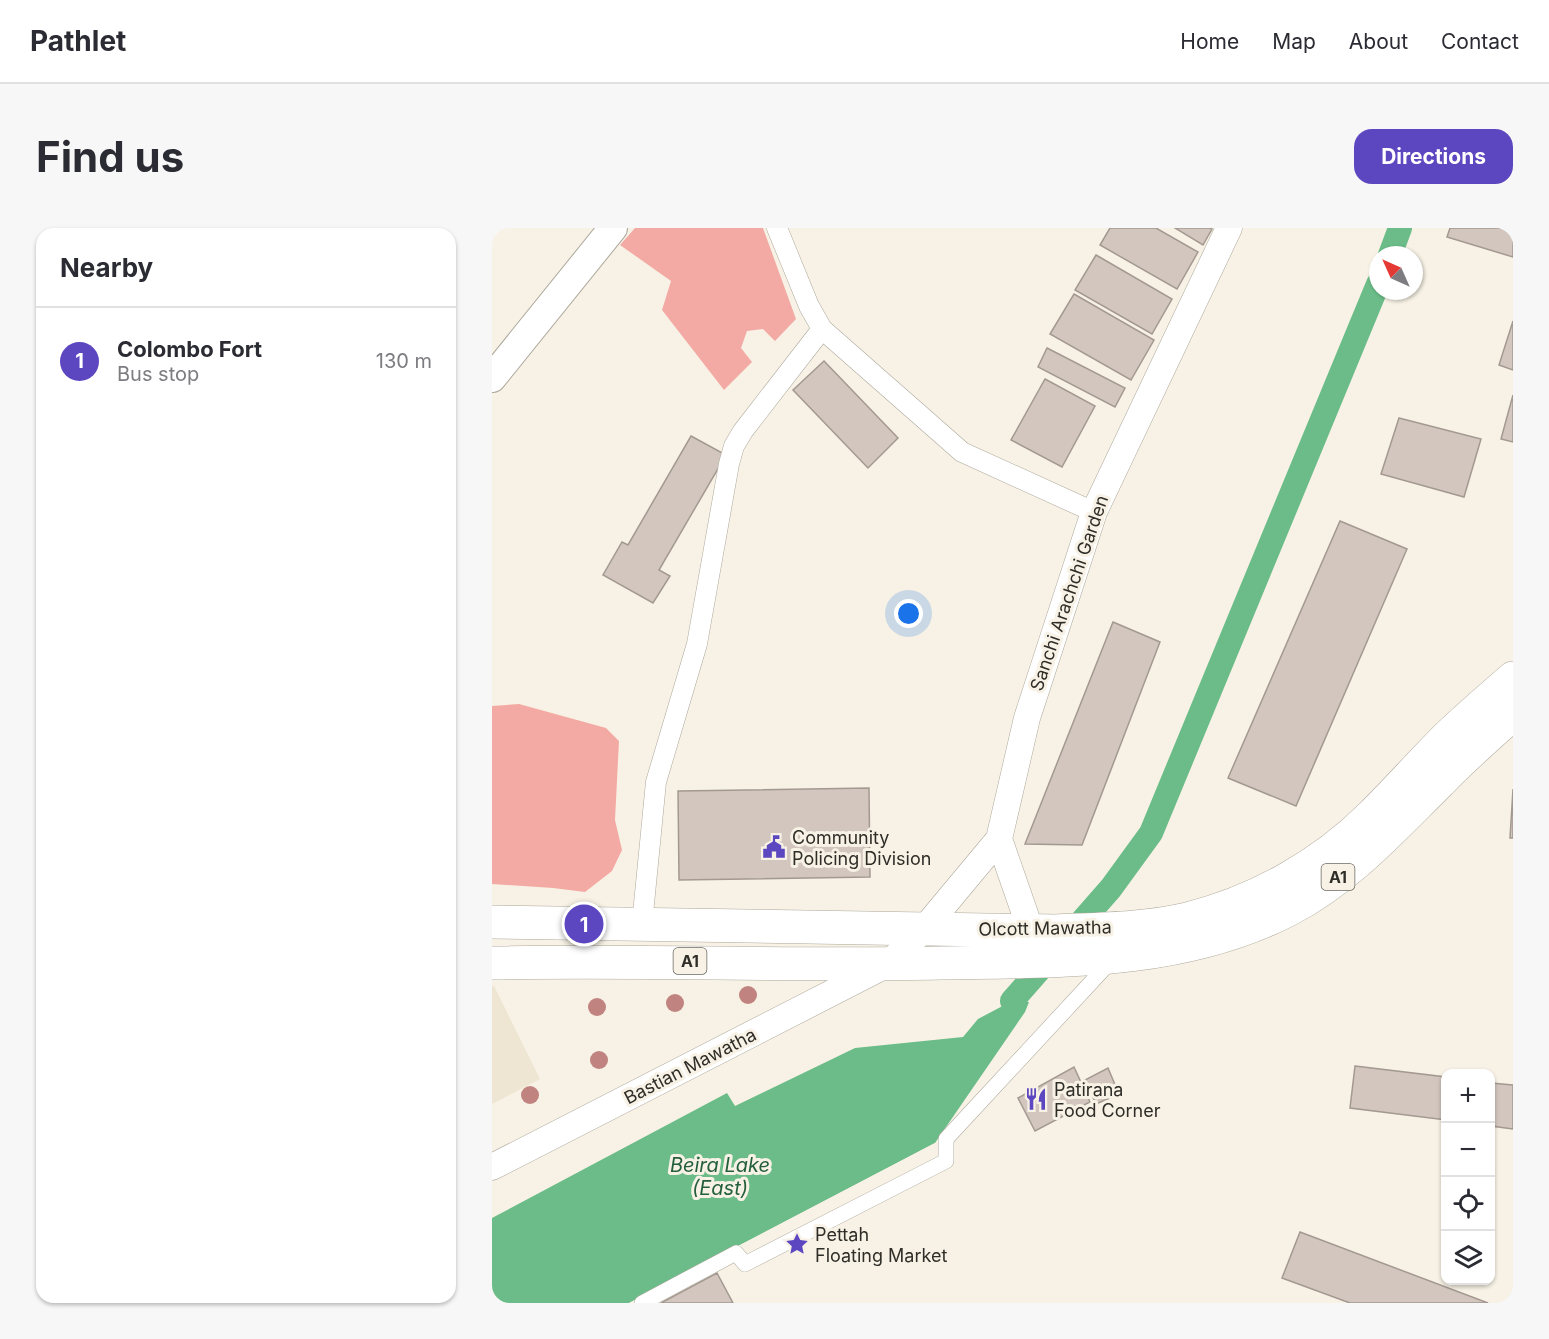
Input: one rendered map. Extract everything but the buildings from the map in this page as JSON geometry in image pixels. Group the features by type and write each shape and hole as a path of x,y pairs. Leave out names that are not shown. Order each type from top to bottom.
{"highway":[{"name":"Olcott Mawatha","path":"492,963 635,961 888,964 1186,919 1241,902 1283,881 1343,841 1371,816 1450,735 1513,678"},
{"name":"Olcott Mawatha","path":"492,922 924,929 1038,941 1115,957 1150,952 1241,931 1289,909 1338,878 1383,839 1460,761 1513,714"}],"main road":[{"path":"492,378 610,230"}],"street":[{"path":"777,228 808,306 822,329 962,452 1094,512"},
{"name":"Sanchi Arachchi Garden","path":"888,964 924,929 999,839 1027,718 1094,512 1229,228"},
{"path":"642,924 656,782 697,644 734,446 743,431 822,329"},
{"path":"999,839 1038,941"},
{"path":"642,1303 736,1253 745,1264 946,1161 946,1139 1115,957"},
{"name":"Bastian Mawatha","path":"492,1167 888,964"}],"shaded area":[{"path":"635,228 763,228 796,319 775,341 763,329 747,331 741,348 752,362 724,390 662,310 671,281 620,245"},
{"path":"519,704 606,728 619,741 615,820 622,850 612,871 585,892 492,884 492,706"},
{"path":"492,986 540,1079 492,1104"}],"water":[{"name":"Beira Lake (East)","path":"1012,1001 1029,1002 1025,1012 935,1143 629,1303 492,1303 492,1218 727,1093 735,1106 855,1048 963,1037 978,1019"}],"pier":[{"path":"935,1143 936,1145 636,1303 629,1303"}],"waterway":[{"path":"1393,246 1400,228"},
{"path":"1012,1001 1111,888 1151,833 1371,300"}],"place":[{"name":"Community Policing Division","path":"774,847"},
{"name":"Colombo Fort","path":"584,924"},
{"name":"Patirana Food Corner","path":"1036,1099"},
{"name":"Pettah Floating Market","path":"797,1244"}]}
